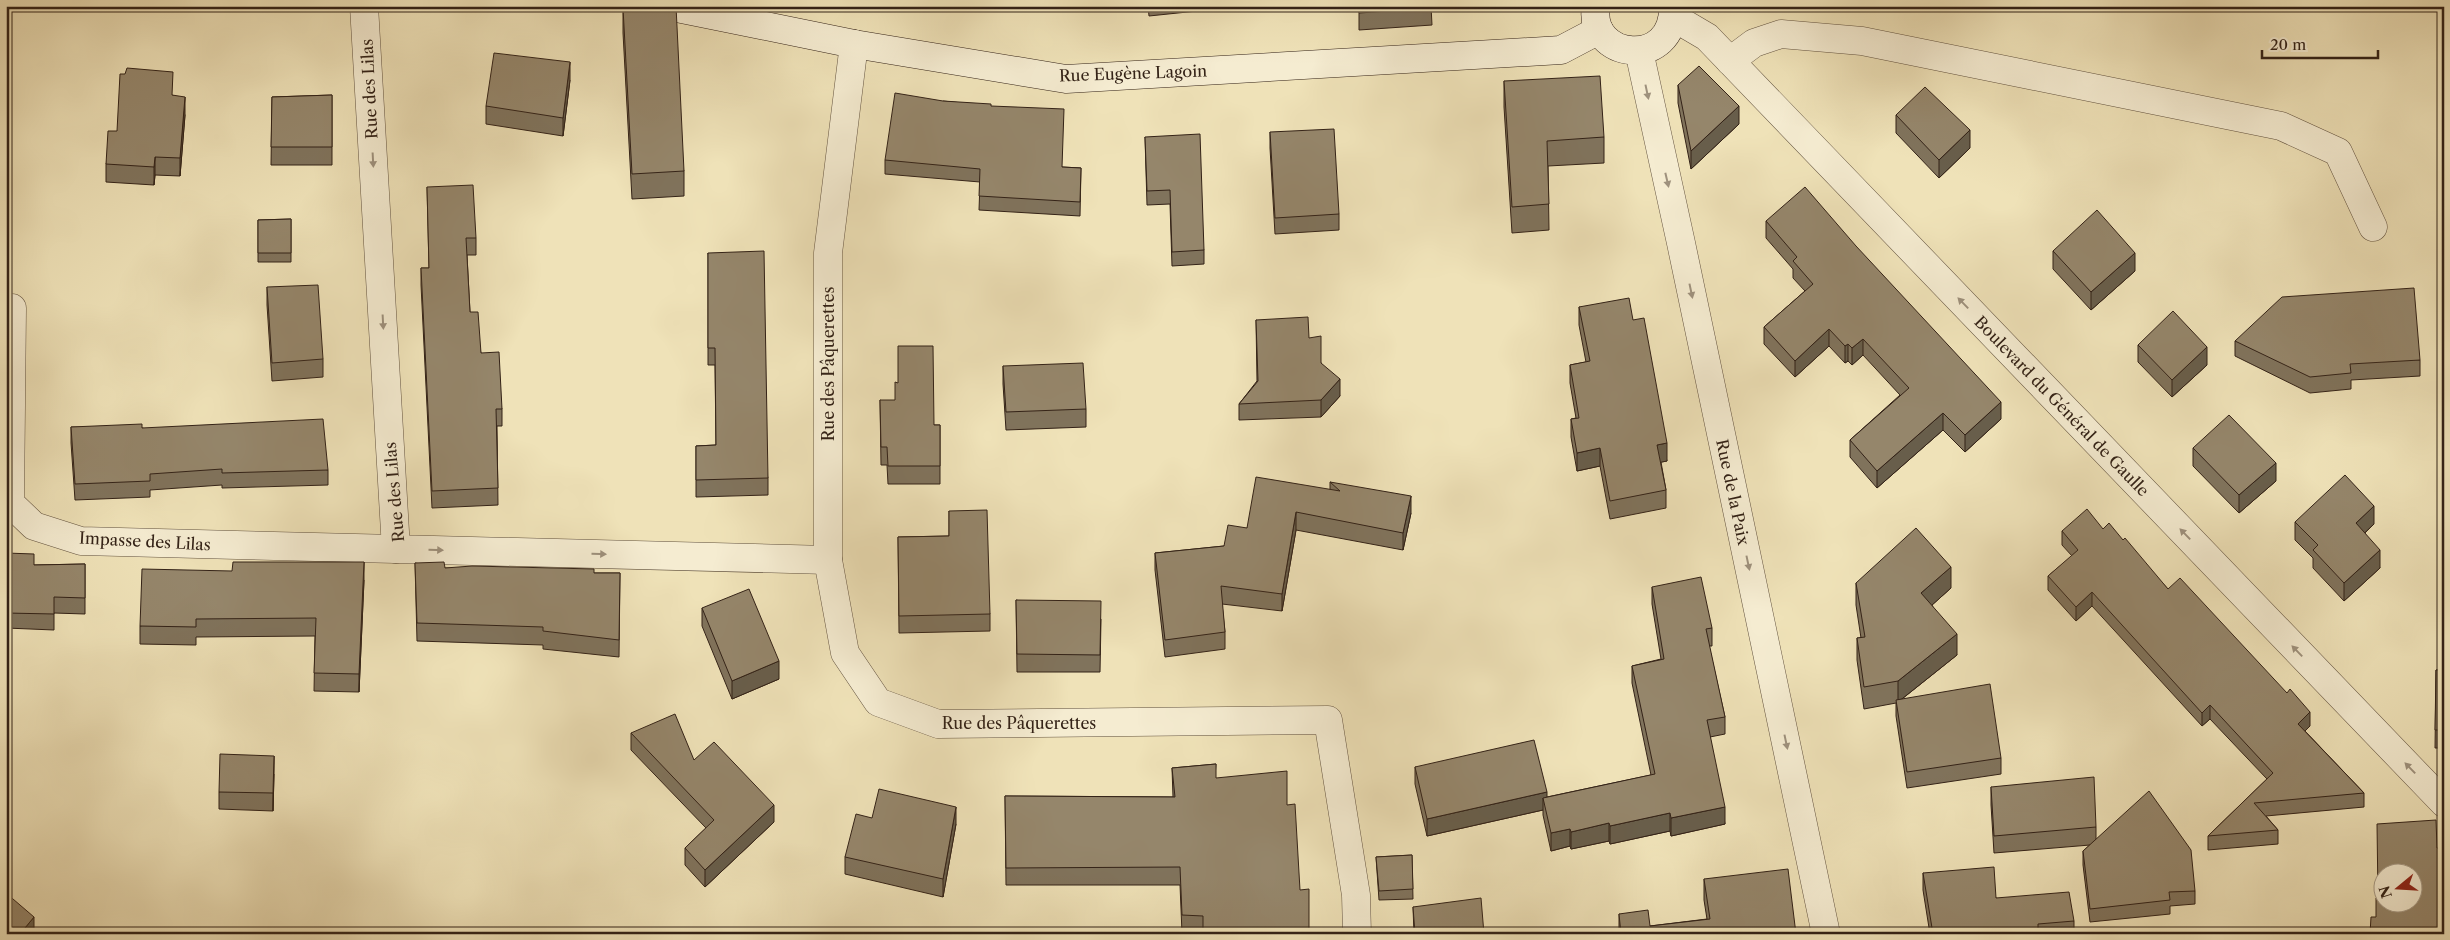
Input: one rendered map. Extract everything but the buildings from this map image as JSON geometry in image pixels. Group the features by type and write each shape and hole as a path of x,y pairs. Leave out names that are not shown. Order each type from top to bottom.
{"street":[{"name":"Rue des Lilas","path":"364,6 396,549 828,560"},
{"name":"Rue Eugène Lagoin","path":"667,6 854,44 1066,79 1561,50 1598,18"},
{"path":"1598,18 1609,42 1622,50 1639,51 1651,48 1662,40 1670,30 1673,12"},
{"name":"Boulevard du Général de Gaulle","path":"1673,12 1707,37 2444,803"},
{"path":"1730,61 1754,43 1781,34 1862,41 2281,126 2338,152 2373,227"},
{"name":"Rue des Pâquerettes","path":"854,44 828,253 828,560 846,653 878,702 938,724 1328,720 1356,895 1357,934"},
{"name":"Rue de la Paix","path":"1639,51 1826,934"},
{"name":"Impasse des Lilas","path":"12,308 10,503 34,526 81,541 396,549"}]}
